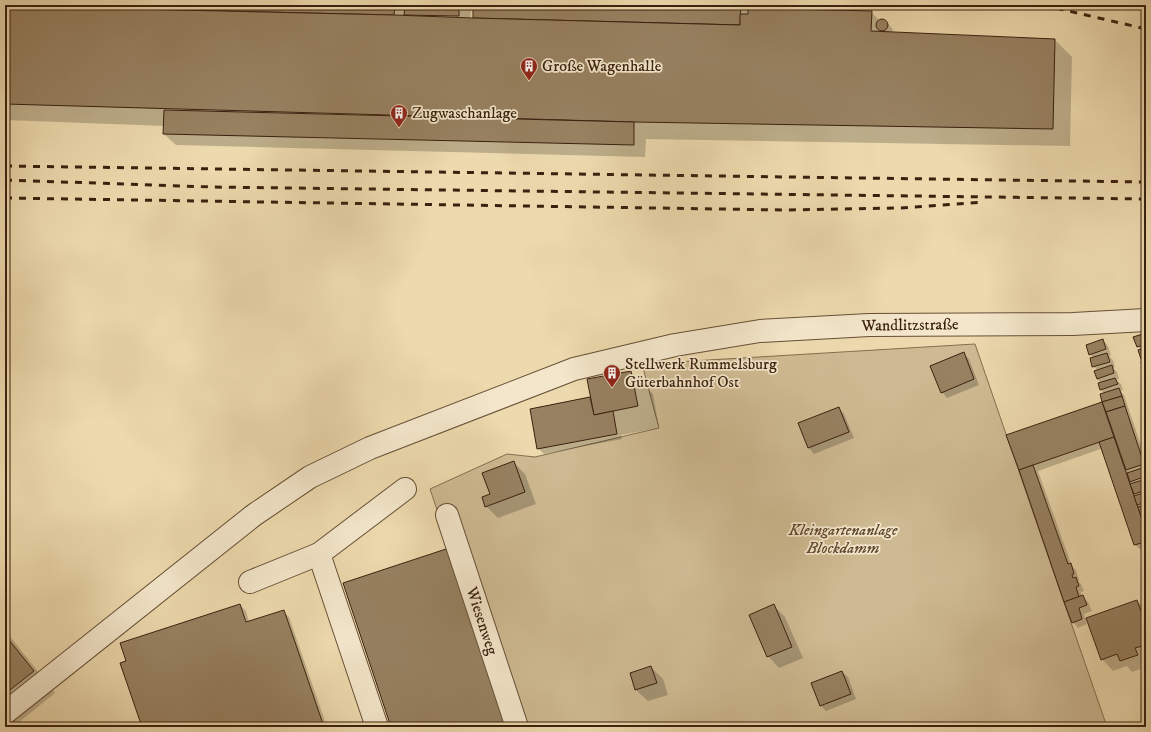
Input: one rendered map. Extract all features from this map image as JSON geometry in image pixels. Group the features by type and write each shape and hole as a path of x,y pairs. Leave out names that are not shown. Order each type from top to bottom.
{"lane":[{"name":"Wandlitzstraße","path":"5,713 254,516 310,477 370,448 574,369 675,345 760,331 869,325 1073,324 1146,320"},
{"path":"250,582 319,554 406,489"},
{"name":"Wiesenweg","path":"447,515 517,727"},
{"path":"319,554 377,727"}],"green space":[{"name":"Kleingartenanlage Blockdamm","path":"975,344 1107,727 511,727 430,489 507,454 535,457 659,428 642,364"}],"building":[{"path":"5,5 395,5 394,15"},
{"path":"405,5 459,5 459,16 404,15"},
{"path":"473,5 741,5 740,25 473,18"},
{"name":"Große Wagenhalle","path":"5,6 740,25 740,14 748,14 748,8 872,11 871,31 1055,39 1053,129 634,122 5,104"},
{"path":"882,19 886,21 888,25 886,29 882,31 878,29 876,25 878,21"},
{"name":"Zugwaschanlage","path":"164,110 634,122 634,145 163,134"},
{"path":"1146,333 1146,344 1137,347 1133,337"},
{"path":"1103,339 1106,349 1089,355 1086,345"},
{"path":"1146,347 1146,357 1141,359 1138,350"},
{"path":"964,352 974,379 941,393 930,366"},
{"path":"1107,353 1110,362 1092,367 1090,358"},
{"path":"1146,360 1146,369 1143,370 1141,362"},
{"path":"1112,365 1114,373 1097,379 1094,371"},
{"name":"Stellwerk Rummelsburg Güterbahnhof Ost","path":"631,371 638,406 594,415 587,379"},
{"path":"1115,378 1118,384 1100,390 1098,383"},
{"path":"1119,388 1122,396 1102,402 1100,394"},
{"path":"1122,396 1125,406 1106,412 1102,402"},
{"path":"590,397 594,415 613,411 617,434 537,449 530,409"},
{"path":"1102,402 1114,437 1019,470 1006,435"},
{"path":"1125,406 1144,464 1126,470 1106,412"},
{"path":"839,407 849,432 808,448 798,423"},
{"path":"1114,437 1146,531 1146,542 1134,545 1099,442"},
{"path":"514,461 525,492 485,507 482,497 490,494 482,473"},
{"path":"1033,465 1068,564 1071,563 1074,574 1072,575 1073,578 1076,577 1079,586 1076,587 1079,597 1064,602 1019,470"},
{"path":"1145,467 1146,476 1130,482 1127,473"},
{"path":"1146,479 1146,490 1134,494 1130,484"},
{"path":"1146,492 1146,502 1137,505 1134,496"},
{"path":"1146,505 1146,518 1142,519 1138,507"},
{"path":"449,548 511,727 391,727 343,583"},
{"path":"1083,595 1087,605 1079,608 1082,619 1072,623 1064,602"},
{"path":"1137,600 1146,625 1146,645 1135,648 1138,655 1120,661 1117,654 1101,660 1086,618"},
{"path":"240,604 246,622 284,610 324,727 142,727 120,663 126,661 120,643"},
{"path":"774,604 792,647 767,657 749,615"},
{"path":"5,635 34,671 5,694"},
{"path":"651,666 657,683 635,690 630,673"},
{"path":"842,671 851,694 820,706 811,683"}],"tram line":[{"path":"1120,5 1146,11"}],"railway":[{"path":"1043,5 1146,29"},
{"path":"5,166 1146,182"},
{"path":"5,180 212,187 1146,199"},
{"path":"5,198 785,210 901,208 983,202"}],"place":[{"name":"Große Wagenhalle","path":"529,81"},
{"name":"Zugwaschanlage","path":"399,128"},
{"name":"Stellwerk Rummelsburg Güterbahnhof Ost","path":"612,388"}]}
